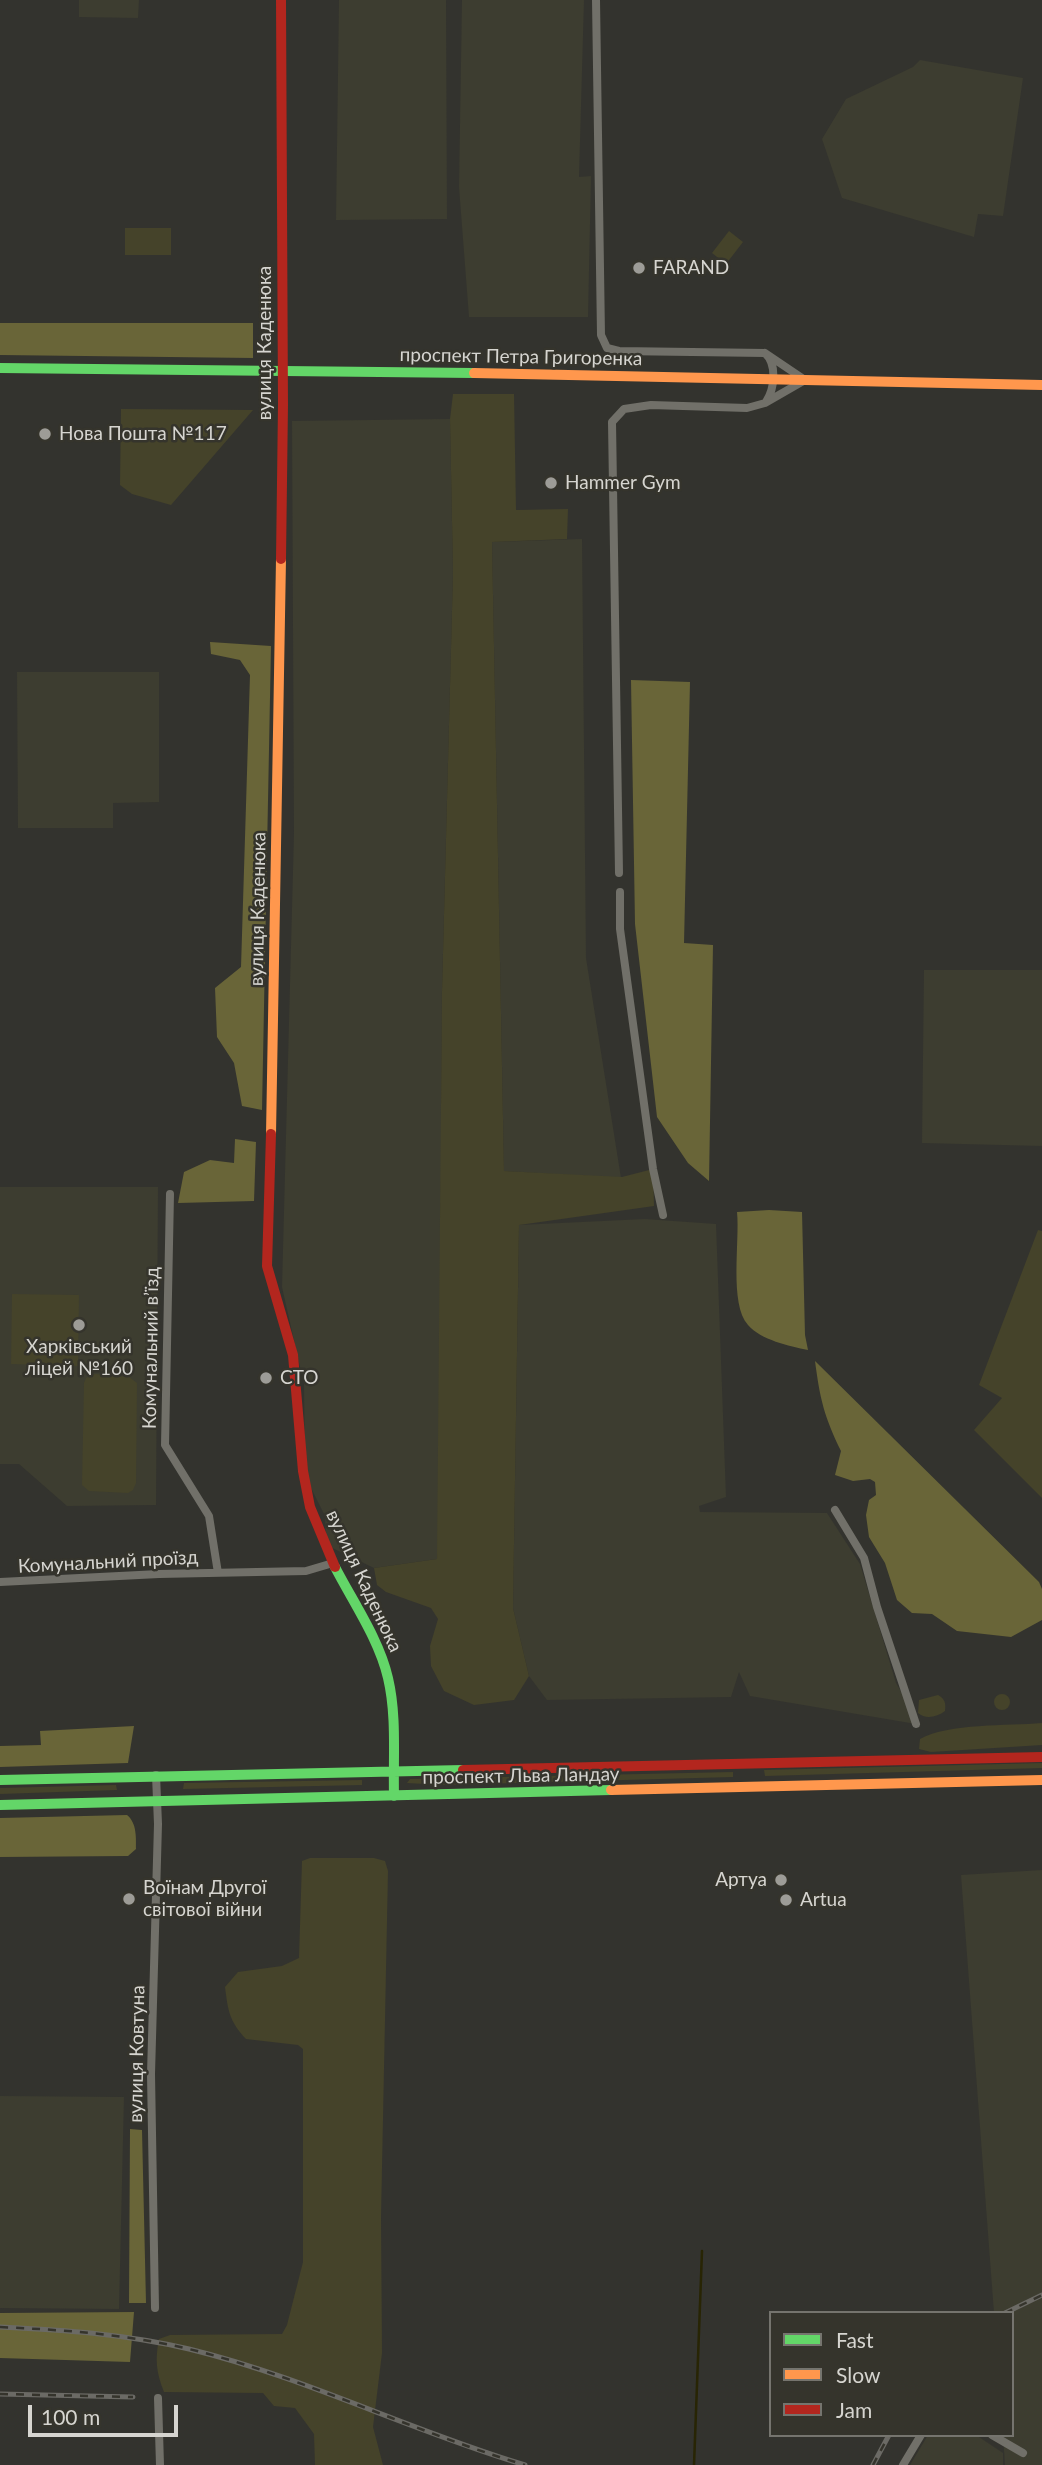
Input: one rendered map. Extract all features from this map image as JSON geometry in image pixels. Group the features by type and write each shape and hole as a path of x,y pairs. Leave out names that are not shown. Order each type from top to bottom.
{"main road":[{"name":"вулиця Каденюка","path":"281,0 283,371 275,967 267,1260 293,1355 307,1498 333,1563 381,1655 388,1677 392,1700 394,1796"},
{"name":"проспект Петра Григоренка","path":"0,368 1042,385"},
{"name":"проспект Льва Ландау","path":"0,1780 1042,1757"},
{"path":"748,1763 749,1788"},
{"name":"проспект Льва Ландау","path":"0,1805 1042,1780"}],"street":[{"path":"596,0 601,335 607,348 620,351 765,353 805,380 765,403 747,408 650,405 624,409 612,422 619,873"},
{"path":"765,353 774,366 771,393 765,403"},
{"path":"620,892 621,929 653,1169 663,1215"},
{"name":"Комунальний в’їзд","path":"170,1194 165,1445 209,1516 218,1573"},
{"path":"835,1510 864,1558 877,1607 916,1724"},
{"name":"Комунальний проїзд","path":"0,1582 306,1571 333,1563"},
{"name":"вулиця Ковтуна","path":"155,2308 151,2074 158,1801 156,1775"},
{"path":"158,2398 160,2465"},
{"path":"903,2465 920,2437"},
{"path":"995,2437 1023,2453"}],"shaded area":[{"path":"79,0 139,0 138,18 79,17"},
{"path":"339,0 446,0 447,219 336,220"},
{"path":"462,0 584,0 579,177 591,176 588,317 469,317 459,187"},
{"path":"920,60 1023,78 1003,216 978,214 974,237 842,198 822,139 846,99 913,67"},
{"path":"125,228 171,228 171,255 125,255"},
{"path":"729,231 743,242 726,264 712,253"},
{"path":"0,323 253,323 253,358 0,355"},
{"path":"453,394 514,394 516,510 568,509 567,539 492,542 504,1171 622,1177 653,1169 654,1206 519,1225 513,1608 529,1676 514,1700 474,1705 444,1691 431,1666 430,1646 438,1619 431,1608 386,1592 377,1585 374,1568 437,1559 442,991 453,572 450,419"},
{"path":"121,409 253,410 171,505 132,494 120,485"},
{"path":"450,419 453,572 442,991 439,1548 437,1559 374,1568 326,1545 325,1516 305,1476 304,1385 282,1287 294,833 292,421"},
{"path":"582,539 586,958 621,1178 504,1171 492,542"},
{"path":"210,642 271,646 262,1110 242,1106 234,1063 217,1037 215,988 241,967 250,675 240,660 211,654"},
{"path":"17,672 159,672 159,802 113,803 113,828 18,828"},
{"path":"631,680 690,682 684,943 713,945 709,1181 688,1163 657,1117 635,924"},
{"path":"924,970 1042,970 1042,1146 922,1143"},
{"path":"235,1139 256,1142 254,1201 178,1203 184,1172 210,1160 234,1163"},
{"name":"Харківський ліцей №160","path":"0,1187 158,1187 156,1505 67,1506 19,1464 0,1464"},
{"path":"737,1212 802,1212 805,1335 808,1350 760,1335 748,1325 742,1315 736,1272"},
{"path":"645,1219 716,1224 726,1497 699,1506 700,1512 827,1513 860,1564 896,1683 912,1710 916,1724 750,1696 739,1672 731,1697 547,1700 529,1676 513,1608 519,1225"},
{"path":"1038,1230 1042,1231 1042,1498 974,1430 1002,1398 979,1385"},
{"path":"12,1294 79,1295 78,1366 11,1364"},
{"path":"815,1361 1039,1582 1042,1589 1042,1620 1011,1637 957,1631 932,1614 912,1613 897,1600 885,1563 869,1537 866,1515 869,1500 876,1495 875,1482 870,1479 853,1481 835,1475 841,1451 830,1428"},
{"path":"95,1374 129,1377 137,1383 136,1483 128,1493 89,1491 82,1485 84,1383 86,1378"},
{"path":"999,1694 1005,1694 1010,1702 1008,1708 999,1710 994,1705 994,1699"},
{"path":"938,1695 945,1702 945,1711 931,1717 918,1713 919,1700"},
{"path":"1042,1723 1042,1745 931,1752 919,1749 920,1739 947,1730"},
{"path":"134,1726 128,1763 0,1767 0,1746 41,1745 40,1731"},
{"path":"1042,1763 1042,1768 765,1776 764,1770"},
{"path":"733,1772 733,1777 443,1785 407,1783 410,1779"},
{"path":"362,1780 362,1785 183,1789 184,1783"},
{"path":"116,1785 117,1790 0,1794 0,1788"},
{"path":"127,1815 134,1826 136,1840 136,1849 128,1856 0,1857 0,1818"},
{"path":"310,1858 374,1858 385,1861 388,1871 381,2217 382,2353 373,2427 383,2465 315,2465 314,2434 295,2408 274,2406 263,2393 164,2392 157,2366 159,2339 170,2335 282,2334 287,2325 303,2262 303,2049 298,2045 246,2039 230,2015 225,1987 238,1972 282,1966 299,1958 302,1861"},
{"path":"1042,1870 1042,2465 1005,2465 1003,2437 1014,2437 1014,2311 994,2311 961,1875"},
{"path":"0,2096 124,2097 119,2309 0,2308"},
{"path":"130,2129 142,2130 146,2303 129,2303"},
{"path":"134,2312 130,2362 0,2358 0,2313"},
{"path":"927,2437 979,2437 1003,2453 1003,2465 910,2465"}],"waterway":[{"path":"694,2465 702,2251"}],"railway":[{"path":"1009,2311 1042,2295"},
{"path":"0,2327 95,2334 189,2349 274,2374 525,2465"},
{"path":"0,2394 133,2397"},
{"path":"873,2465 888,2437"}],"traffic: fast":[{"path":"0,368 474,373"},
{"path":"335,1567 372,1635 388,1678 394,1722 394,1796"},
{"path":"0,1780 463,1770"},
{"path":"0,1805 611,1790"}],"traffic: slow":[{"path":"474,373 1042,385"},
{"path":"271,1134 281,559"},
{"path":"611,1790 1042,1780"}],"traffic: jam":[{"path":"281,0 281,559"},
{"path":"271,1134 267,1266 293,1355 303,1471 310,1507 335,1567"},
{"path":"463,1770 1042,1757"}],"place":[{"name":"FARAND","path":"639,268"},
{"name":"Нова Пошта №117","path":"45,434"},
{"name":"Hammer Gym","path":"551,483"},
{"name":"Харківський ліцей №160","path":"79,1325"},
{"name":"СТО","path":"266,1378"},
{"name":"Артуа","path":"781,1880"},
{"name":"Воїнам Другої світової війни","path":"129,1899"},
{"name":"Artua","path":"786,1900"}]}
